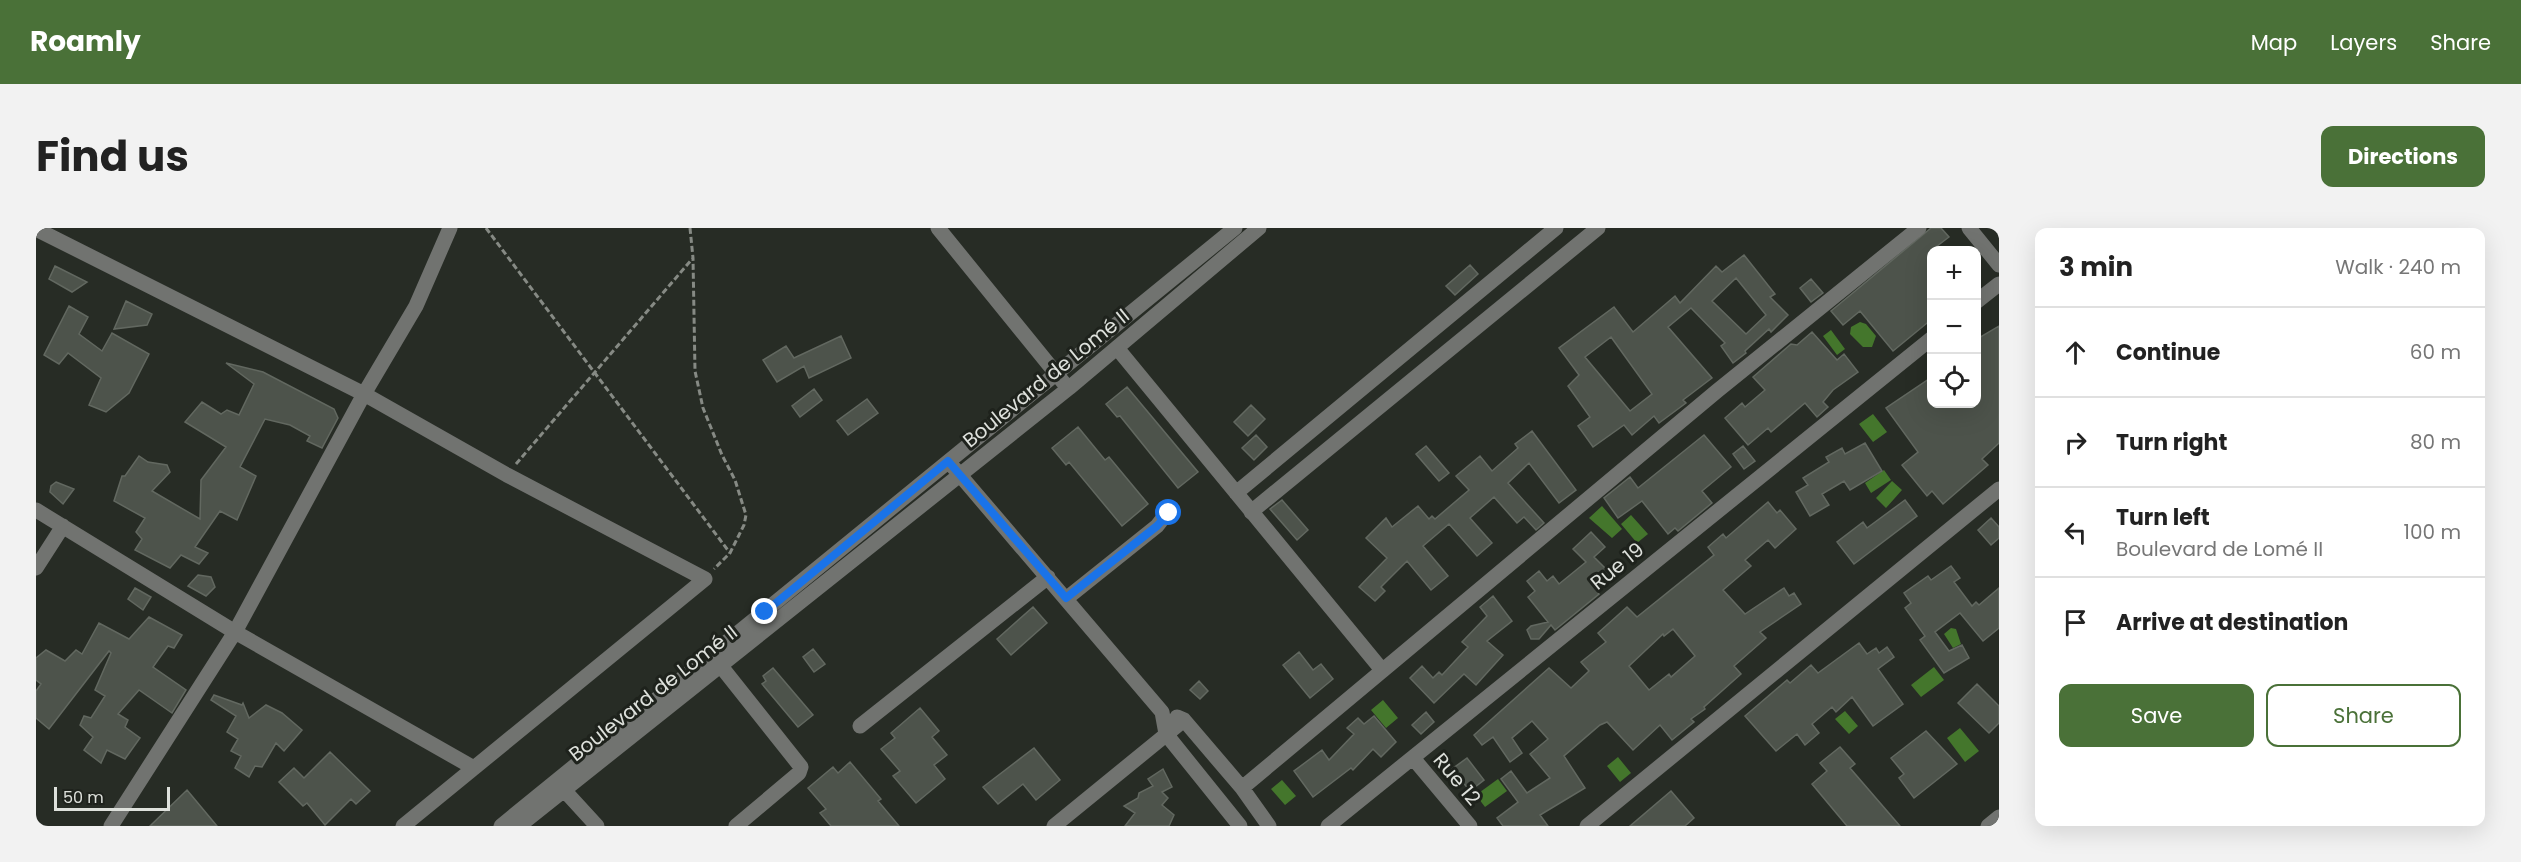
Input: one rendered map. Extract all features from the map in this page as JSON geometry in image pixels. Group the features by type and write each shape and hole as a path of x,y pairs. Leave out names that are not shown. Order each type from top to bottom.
{"street":[{"path":"111,826 235,632 364,394 416,306 450,228"},
{"path":"938,228 1069,388"},
{"name":"Boulevard de Lomé II","path":"519,826 717,660 948,461 1235,228"},
{"name":"Boulevard de Lomé II","path":"501,826 960,475 1069,388 1259,228"},
{"path":"1236,493 1556,228"},
{"path":"1251,512 1598,228"},
{"path":"1242,788 1717,391 1919,228"},
{"path":"1969,228 1999,266"},
{"path":"48,231 364,394 507,475 705,579 403,826"},
{"path":"1979,300 1999,284"},
{"name":"Rue 19","path":"1328,826 1927,342"},
{"path":"1117,348 1382,670"},
{"path":"948,461 1162,712 1166,734 1240,826"},
{"path":"1587,826 1999,489"},
{"path":"1066,598 1157,526 1171,508"},
{"path":"36,510 235,632 474,768"},
{"path":"36,568 63,526"},
{"path":"860,726 1048,577"},
{"path":"717,660 801,767 799,773 736,826"},
{"path":"1162,712 1184,720 1242,788 1269,826"},
{"path":"1054,826 1184,720"},
{"name":"Rue 12","path":"1413,758 1470,826"},
{"path":"564,790 597,826"},
{"path":"1988,826 1999,818"}],"path":[{"path":"486,228 729,553"},
{"path":"690,228 696,370 703,408 735,480 746,515 744,525 729,553 705,579"},
{"path":"507,475 693,258"}],"shaded area":[{"path":"1860,322 1866,324 1876,336 1872,347 1863,347 1850,334 1851,327"},
{"path":"1831,330 1845,349 1837,355 1823,336"},
{"path":"1873,414 1887,432 1873,442 1859,424"},
{"path":"1884,470 1891,480 1871,493 1865,483"},
{"path":"1892,481 1902,490 1886,508 1876,498"},
{"path":"1602,506 1622,529 1612,538 1589,518"},
{"path":"1631,515 1648,534 1637,543 1621,524"},
{"path":"1951,628 1956,629 1961,644 1953,648 1944,634"},
{"path":"1934,667 1944,680 1921,697 1911,685"},
{"path":"1383,700 1398,718 1386,728 1371,710"},
{"path":"1845,711 1858,726 1849,734 1835,719"},
{"path":"1960,728 1979,751 1965,762 1947,738"},
{"path":"1618,757 1631,773 1620,782 1607,766"},
{"path":"1498,779 1507,791 1485,807 1476,795"},
{"path":"1282,780 1296,796 1285,805 1271,789"}],"building":[{"path":"1931,228 1941,228 1949,237 1937,246 1927,246 1927,323 1893,351 1860,311 1843,325 1831,311"},
{"path":"1744,255 1775,294 1770,297 1788,315 1771,332 1769,329 1733,363 1721,346 1725,343 1691,308 1668,327 1712,378 1683,400 1686,403 1659,423 1654,416 1632,435 1624,425 1593,447 1578,426 1590,417 1568,386 1579,375 1559,348 1614,307 1633,332 1675,296 1680,303 1716,266 1722,272","holes":["1736,278 1766,315 1746,334 1712,301","1611,337 1652,394 1630,411 1585,357"]},
{"path":"1470,265 1478,274 1455,295 1446,286"},
{"path":"55,266 87,282 72,292 49,279"},
{"path":"1811,279 1823,293 1811,302 1800,288"},
{"path":"126,301 152,314 147,325 114,329"},
{"path":"69,306 88,317 79,334 102,351 112,333 149,354 129,393 106,412 89,405 101,378 68,353 59,364 44,355"},
{"path":"1999,326 1999,443 1982,459 1988,465 1943,504 1932,491 1927,496 1902,465 1918,452 1886,408 1927,380 1927,408 1981,408 1981,337"},
{"path":"1812,332 1837,360 1844,354 1858,372 1833,390 1823,402 1828,407 1817,417 1805,403 1771,432 1768,428 1748,445 1725,418 1742,403 1745,407 1765,390 1753,377 1791,344 1797,345"},
{"path":"841,336 851,358 809,378 804,366 777,382 763,360 786,346 794,358"},
{"path":"226,363 263,372 334,409 338,418 322,448 307,441 310,436 290,425 265,419 240,467 256,476 237,520 220,511 195,547 208,553 199,564 181,555 170,568 135,550 142,539 136,532 145,518 114,501 122,476 125,476 139,456 148,462 167,465 170,472 152,491 200,519 201,480 226,447 185,422 202,402 221,414 227,410 239,415 254,384"},
{"path":"1127,387 1198,472 1178,488 1120,416 1117,417 1106,404"},
{"path":"814,389 822,400 800,417 792,406"},
{"path":"867,399 878,413 848,435 837,421"},
{"path":"1251,405 1265,419 1248,436 1234,422"},
{"path":"1078,427 1105,460 1109,457 1148,504 1122,526 1069,462 1066,465 1052,448"},
{"path":"1532,431 1576,490 1559,503 1529,463 1508,483 1544,523 1536,530 1524,517 1517,523 1494,497 1470,518 1492,543 1477,556 1449,524 1423,546 1448,576 1431,590 1407,561 1381,587 1385,591 1375,601 1359,587 1387,558 1366,538 1386,518 1392,527 1418,506 1429,519 1432,516 1435,519 1469,490 1456,476 1480,456 1492,471 1518,448 1515,444"},
{"path":"1256,435 1267,447 1254,460 1242,448"},
{"path":"1704,435 1731,467 1702,491 1712,503 1678,531 1675,528 1668,534 1642,501 1618,518 1604,498 1630,477 1638,488"},
{"path":"1865,443 1882,471 1850,490 1844,481 1822,494 1829,505 1810,516 1796,492 1808,485 1803,478 1829,462 1826,457 1842,448 1845,454"},
{"path":"1426,446 1449,473 1439,481 1416,454"},
{"path":"1743,446 1755,461 1744,469 1733,454"},
{"path":"56,482 74,489 63,504 50,492 51,486"},
{"path":"1282,500 1308,530 1297,540 1270,509"},
{"path":"1905,500 1917,516 1854,564 1837,542 1863,522 1867,528"},
{"path":"1768,502 1777,513 1780,510 1796,529 1775,548 1768,540 1745,560 1751,566 1723,590 1745,614 1784,588 1789,596 1794,593 1801,604 1760,632 1766,638 1734,666 1741,674 1704,707 1705,709 1691,719 1694,722 1672,740 1660,725 1633,750 1607,722 1600,725 1564,756 1585,788 1540,815 1548,826 1503,826 1497,818 1518,802 1501,779 1511,771 1527,793 1550,778 1530,754 1548,739 1532,721 1512,738 1522,753 1510,762 1493,737 1482,745 1474,735 1549,668 1571,688 1589,671 1581,662 1606,642 1598,633 1627,607 1637,617 1714,555 1708,547 1723,534 1726,538","holes":["1673,629 1695,656 1671,677 1669,674 1649,690 1629,666 1663,634 1664,636"]},
{"path":"1991,518 1999,527 1999,538 1991,545 1978,530"},
{"path":"1591,532 1605,547 1594,557 1612,575 1596,590 1599,594 1555,630 1551,625 1539,639 1531,639 1527,630 1531,626 1548,622 1528,597 1535,591 1527,581 1539,571 1547,581 1553,576 1559,584 1586,562 1573,549"},
{"path":"1951,566 1960,578 1954,582 1972,606 1976,602 1979,605 1999,588 1999,628 1983,641 1960,613 1935,632 1949,651 1962,645 1969,658 1944,673 1920,640 1925,636 1905,608 1911,603 1904,593 1928,576 1931,580"},
{"path":"198,575 211,577 215,587 206,596 188,586"},
{"path":"135,588 151,597 143,610 128,599"},
{"path":"1493,596 1512,621 1487,641 1503,655 1476,685 1464,674 1434,703 1410,678 1422,666 1433,678 1439,672 1442,675 1468,647 1462,642 1487,616 1480,607"},
{"path":"1033,607 1047,623 1011,655 997,639"},
{"path":"149,617 182,635 174,648 168,646 153,667 186,690 172,713 139,690 118,714 128,720 125,727 140,738 125,759 107,750 101,763 84,750 93,737 80,725 84,716 91,718 105,696 95,690 111,653 109,651 49,729 36,718 36,691 41,684 36,680 36,658 46,650 65,661 76,650 82,654 99,623 129,639"},
{"path":"1859,643 1867,654 1876,648 1879,653 1887,647 1894,657 1878,669 1903,704 1873,726 1852,697 1836,712 1832,707 1812,724 1819,733 1805,745 1797,734 1776,751 1745,716 1787,680 1790,683 1811,665 1818,673"},
{"path":"813,649 825,664 814,672 803,657"},
{"path":"1299,652 1313,670 1321,664 1333,679 1310,698 1283,665"},
{"path":"773,668 813,715 798,727 762,684 766,681 763,676"},
{"path":"1199,681 1208,691 1200,699 1190,690"},
{"path":"1977,684 1999,706 1999,723 1989,733 1958,703"},
{"path":"214,695 242,705 243,703 249,718 266,705 282,713 302,730 284,751 276,743 262,767 255,766 249,777 235,768 241,756 231,751 238,739 227,732 236,716 211,700"},
{"path":"920,708 939,731 932,737 947,755 934,765 945,779 916,803 893,776 900,771 881,749 895,738 891,733"},
{"path":"1426,712 1434,722 1421,734 1412,725"},
{"path":"1374,716 1396,742 1381,757 1373,749 1353,770 1351,768 1313,797 1294,771 1322,750 1329,760 1354,734 1347,728 1358,718 1364,724"},
{"path":"1926,731 1957,764 1914,798 1899,778 1904,774 1891,758"},
{"path":"1840,747 1855,764 1850,768 1900,826 1847,826 1812,784 1827,771 1820,763"},
{"path":"1034,748 1060,780 1036,800 1023,784 998,804 983,787"},
{"path":"330,752 370,791 356,804 351,799 325,825 307,803 303,806 279,782 294,768 304,778"},
{"path":"1467,758 1484,780 1470,791 1452,769"},
{"path":"850,762 881,799 878,801 899,826 831,826 820,813 826,809 808,788 833,767 838,773"},
{"path":"1163,769 1172,787 1162,792 1168,798 1162,805 1174,815 1169,826 1125,826 1135,813 1124,806 1138,798 1139,793 1153,786 1148,779"},
{"path":"187,790 217,826 150,826"},
{"path":"1671,791 1694,818 1685,826 1630,826"}],"route":[{"path":"765,612 948,461 1066,598 1157,526 1169,513"}]}
